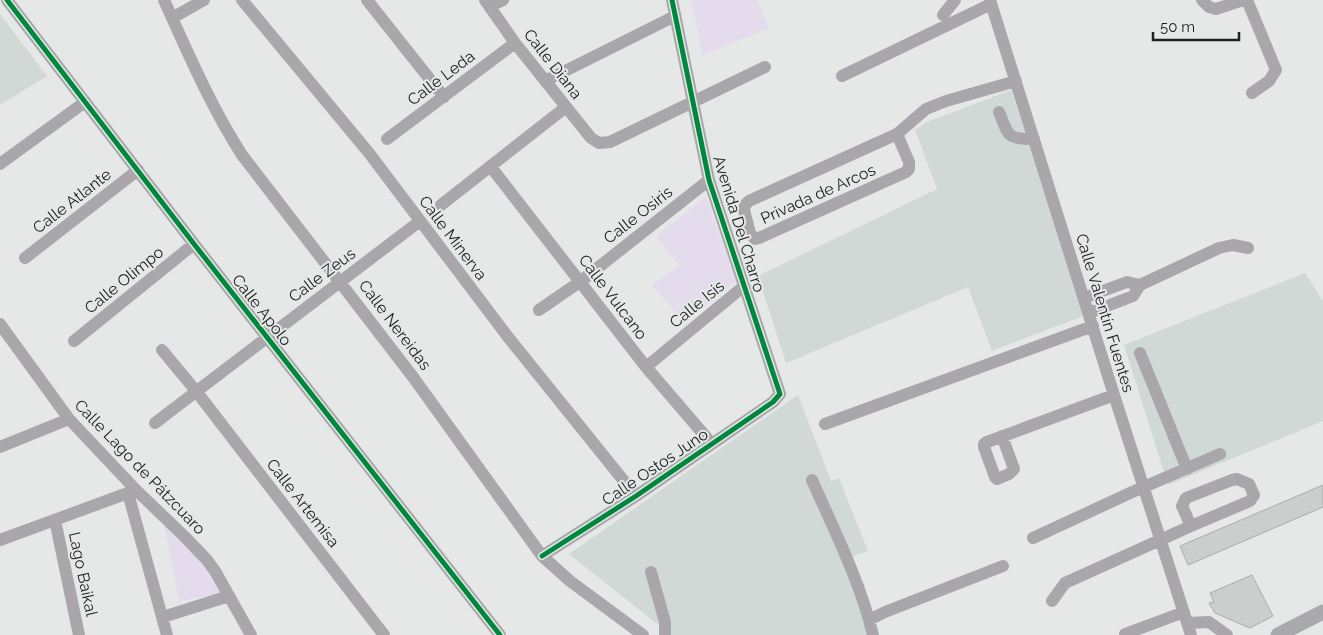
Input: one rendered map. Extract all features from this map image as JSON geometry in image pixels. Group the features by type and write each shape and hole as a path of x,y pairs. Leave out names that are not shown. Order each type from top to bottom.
{"main road":[{"path":"1278,635 1321,616"}],"street":[{"name":"Calle Apolo","path":"7,0 194,244 500,635"},
{"name":"Calle Nereidas","path":"164,0 194,66 232,140 266,186 413,377 542,556 570,581 636,633"},
{"path":"172,18 204,0"},
{"name":"Calle Minerva","path":"242,0 369,154 508,337 636,496"},
{"path":"367,0 444,97"},
{"path":"487,3 503,0"},
{"name":"Avenida Del Charro","path":"672,0 709,180 780,394"},
{"path":"943,15 955,0"},
{"path":"1202,0 1209,7 1216,9 1243,0"},
{"path":"1247,0 1276,70 1269,81 1252,92"},
{"path":"842,76 991,2"},
{"name":"Calle Valentín Fuentes","path":"991,2 1187,623"},
{"name":"Calle Diana","path":"487,3 515,43 566,107 591,138 599,142 610,142 693,102"},
{"path":"546,81 675,16"},
{"name":"Calle Leda","path":"387,140 515,43"},
{"path":"693,102 765,67"},
{"name":"Privada de Arcos","path":"897,134 909,162 909,169 906,172 758,238 755,239 752,236 744,210 745,205 749,201 897,134 926,109 946,101 1016,81"},
{"path":"0,164 85,102"},
{"path":"441,205 566,107"},
{"path":"999,112 1008,133 1015,139 1034,139"},
{"name":"Calle Vulcano","path":"491,167 646,367 712,444"},
{"name":"Calle Atlante","path":"26,258 138,170"},
{"name":"Calle Osiris","path":"539,310 581,281 709,180"},
{"name":"Calle Zeus","path":"155,423 420,221"},
{"name":"Calle Olimpo","path":"74,341 194,244"},
{"path":"1089,313 1133,296 1140,285 1219,248 1233,245 1248,248"},
{"path":"1084,298 1127,282 1140,285"},
{"name":"Calle Isis","path":"646,367 744,286"},
{"name":"Calle Lago de Pátzcuaro","path":"0,324 69,419 132,492 207,560 251,635"},
{"path":"826,424 1093,326"},
{"name":"Calle Artemisa","path":"162,350 196,391 384,635"},
{"path":"1140,353 1187,468"},
{"name":"Calle Ostos Juno","path":"542,556 636,496 773,402 780,394"},
{"path":"1002,436 1114,395"},
{"path":"0,447 69,419"},
{"path":"1033,538 1220,454"},
{"path":"1052,601 1065,583 1250,501 1254,495 1249,484 1237,479 1232,480 1186,498 1182,506 1191,526"},
{"path":"812,480 846,557 873,635"},
{"path":"0,540 132,492 167,635"},
{"name":"Lago Baikal","path":"55,520 79,635"},
{"path":"869,620 1003,566"},
{"path":"651,572 665,622 665,635"},
{"path":"163,617 229,596"},
{"path":"1125,634 1187,623 1209,622 1227,635"}],"shaded area":[{"path":"691,0 757,0 769,28 703,55"},
{"path":"0,14 47,76 0,105"},
{"path":"1011,90 1086,315 992,351 968,287 786,363 758,276 937,189 915,130 927,122"},
{"path":"706,197 736,281 685,323 652,285 680,266 656,236"},
{"path":"1305,273 1323,301 1323,421 1168,485 1124,345"},
{"path":"798,395 831,481 839,478 868,551 842,560 873,635 671,635 569,554"},
{"path":"164,523 208,566 223,593 179,601"}],"building":[{"path":"1323,485 1323,507 1188,565 1180,546"},
{"path":"1252,575 1273,616 1250,628 1215,613 1209,603 1214,602 1210,593"}],"cycle path":[{"path":"7,0 194,244 500,635"},
{"path":"542,556 636,496 773,402 780,394 709,180 672,0"}]}
